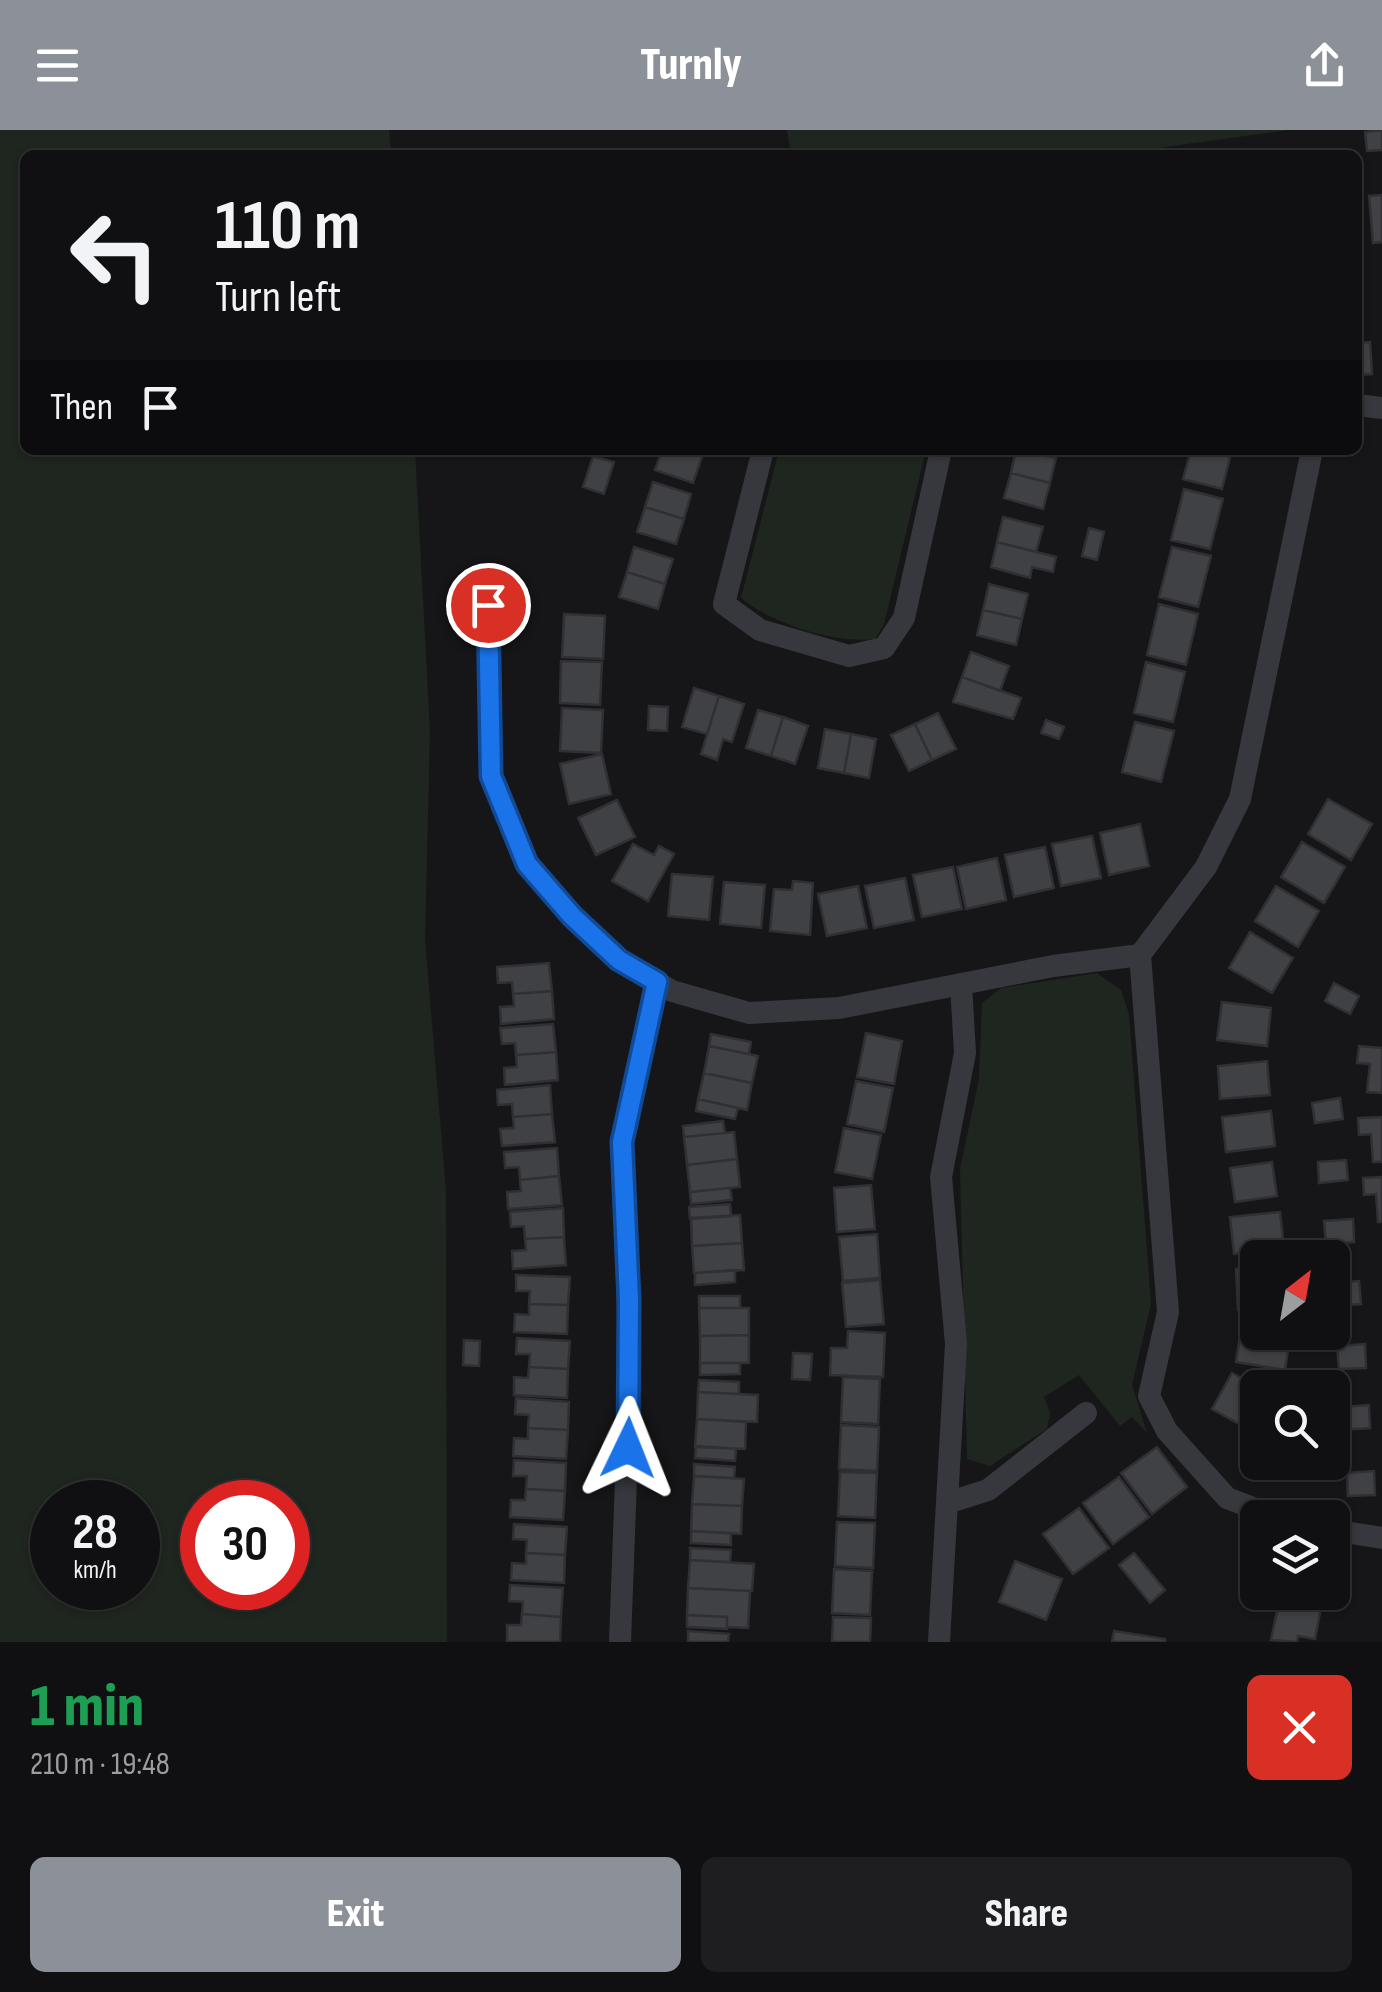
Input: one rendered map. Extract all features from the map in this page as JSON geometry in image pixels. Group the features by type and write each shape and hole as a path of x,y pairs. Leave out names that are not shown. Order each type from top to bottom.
{"street":[{"path":"762,455 724,604 760,630 849,656 884,648 904,618 940,455"},
{"path":"1240,1503 1227,1498 1167,1431 1149,1396 1168,1312 1140,955 1206,867 1240,799 1311,455"},
{"path":"488,605 491,776 527,864 572,916 619,960 657,982 750,1013 838,1008 1140,955"},
{"path":"620,1642 630,1370 622,1142 657,982"},
{"path":"939,1642 956,1344 941,1177 965,1053 961,984"},
{"path":"947,1503 988,1490 1086,1413"},
{"path":"1350,1533 1382,1538"}],"shaded area":[{"path":"0,130 389,130 391,150 20,150 20,455 415,455 430,731 425,940 446,1191 447,1642 0,1642"},
{"path":"787,130 1289,130 1144,150 790,148"},
{"path":"778,455 925,455 884,624 875,639 841,638 805,630 770,616 741,598"},
{"path":"1097,973 1121,990 1129,1014 1151,1304 1132,1385 1147,1433 1132,1417 1120,1426 1079,1375 1044,1397 1050,1413 1047,1429 990,1466 967,1459 960,1169 979,1079 982,1003 1001,988"}],"building":[{"path":"1382,130 1382,150 1367,151 1365,132"},
{"path":"1382,195 1382,242 1373,243 1369,196"},
{"path":"1370,342 1372,374 1362,375 1362,343"},
{"path":"660,455 703,455 693,483 655,470"},
{"path":"1015,455 1056,458 1050,483 1011,473"},
{"path":"1190,455 1231,455 1222,489 1183,479"},
{"path":"593,456 614,462 604,494 583,487"},
{"path":"1011,473 1050,483 1043,509 1004,498"},
{"path":"653,482 691,494 684,519 645,507"},
{"path":"1184,489 1223,499 1210,549 1171,540"},
{"path":"645,507 684,519 676,544 637,532"},
{"path":"1003,517 1043,527 1036,552 997,542"},
{"path":"1089,528 1104,532 1097,560 1082,556"},
{"path":"997,542 1056,557 1053,572 1032,567 1030,578 991,567"},
{"path":"634,547 673,559 665,584 627,572"},
{"path":"1172,547 1211,556 1198,607 1159,597"},
{"path":"627,572 665,584 658,609 619,597"},
{"path":"989,584 1028,594 1022,619 983,610"},
{"path":"1159,604 1198,614 1186,665 1147,655"},
{"path":"983,610 1022,619 1016,645 977,635"},
{"path":"564,614 605,616 603,659 562,657"},
{"path":"971,652 1009,666 1000,691 962,677"},
{"path":"561,661 602,662 600,705 560,703"},
{"path":"1146,662 1185,672 1173,722 1134,713"},
{"path":"962,677 1021,698 1013,719 953,702"},
{"path":"694,688 719,696 707,734 682,727"},
{"path":"719,696 744,704 732,742 723,739 717,760 701,754"},
{"path":"649,706 668,707 667,731 648,730"},
{"path":"562,708 603,710 601,753 560,751"},
{"path":"758,710 783,717 771,756 746,748"},
{"path":"938,713 956,749 932,760 915,724"},
{"path":"783,717 808,726 795,764 771,756"},
{"path":"1046,720 1064,727 1059,739 1041,733"},
{"path":"1135,722 1174,731 1161,782 1122,772"},
{"path":"915,724 932,760 909,771 891,735"},
{"path":"825,729 851,734 844,773 818,768"},
{"path":"851,734 876,739 869,778 844,773"},
{"path":"602,754 611,794 569,804 560,764"},
{"path":"1328,799 1372,824 1351,860 1308,834"},
{"path":"617,800 635,837 596,855 578,818"},
{"path":"1140,824 1149,866 1109,875 1100,833"},
{"path":"1092,836 1101,878 1061,886 1052,844"},
{"path":"1302,842 1345,867 1324,903 1281,877"},
{"path":"633,844 654,855 659,846 674,854 648,901 612,881"},
{"path":"1045,847 1054,888 1014,897 1005,855"},
{"path":"997,858 1006,900 966,909 957,867"},
{"path":"953,867 962,909 922,917 913,875"},
{"path":"672,874 713,877 709,920 668,916"},
{"path":"905,878 914,920 874,928 865,886"},
{"path":"793,881 813,883 810,935 770,931 774,889 792,890"},
{"path":"724,882 765,885 761,928 720,924"},
{"path":"858,886 867,928 827,936 818,894"},
{"path":"1276,886 1319,911 1298,947 1255,921"},
{"path":"1250,932 1293,958 1272,993 1229,968"},
{"path":"549,963 552,991 513,994 512,982 498,983 497,967"},
{"path":"1334,983 1359,996 1350,1014 1325,1001"},
{"path":"552,991 554,1019 501,1024 500,1007 514,1006 513,994"},
{"path":"1222,1002 1271,1008 1267,1046 1217,1040"},
{"path":"553,1024 556,1052 516,1055 515,1043 502,1044 500,1028"},
{"path":"866,1033 902,1041 894,1084 857,1077"},
{"path":"711,1034 751,1042 749,1054 709,1046"},
{"path":"709,1046 758,1056 752,1083 704,1073"},
{"path":"1359,1046 1382,1048 1382,1093 1367,1092 1370,1064 1357,1063"},
{"path":"556,1052 558,1080 505,1085 504,1068 517,1067 516,1055"},
{"path":"1267,1061 1270,1095 1220,1099 1218,1066"},
{"path":"704,1073 752,1083 747,1110 698,1099"},
{"path":"856,1081 893,1088 884,1132 847,1124"},
{"path":"550,1085 552,1114 513,1117 512,1104 498,1105 497,1090"},
{"path":"1340,1098 1343,1119 1315,1123 1312,1103"},
{"path":"698,1099 738,1108 735,1119 696,1111"},
{"path":"1271,1111 1275,1146 1226,1152 1222,1117"},
{"path":"552,1114 555,1142 502,1146 500,1129 514,1128 513,1117"},
{"path":"1382,1117 1382,1162 1373,1162 1371,1134 1359,1135 1358,1118"},
{"path":"723,1121 725,1133 684,1137 683,1126"},
{"path":"844,1128 881,1135 872,1179 835,1172"},
{"path":"734,1132 737,1159 687,1165 684,1137"},
{"path":"557,1148 559,1176 520,1180 519,1167 505,1168 504,1152"},
{"path":"737,1159 740,1187 690,1192 687,1165"},
{"path":"1346,1160 1348,1180 1319,1183 1318,1162"},
{"path":"1272,1162 1277,1196 1235,1202 1230,1168"},
{"path":"559,1176 562,1205 508,1209 507,1192 521,1191 520,1180"},
{"path":"1382,1177 1382,1222 1378,1222 1376,1194 1364,1195 1363,1178"},
{"path":"871,1185 875,1229 837,1232 834,1188"},
{"path":"730,1188 732,1200 691,1204 690,1192"},
{"path":"730,1204 731,1216 690,1219 689,1207"},
{"path":"563,1208 564,1237 525,1239 524,1226 511,1227 510,1212"},
{"path":"1280,1212 1283,1240 1240,1240 1240,1253 1234,1254 1230,1217"},
{"path":"740,1215 742,1243 692,1246 691,1218"},
{"path":"1353,1219 1354,1242 1326,1240 1324,1221"},
{"path":"877,1234 880,1278 843,1281 839,1237"},
{"path":"564,1237 566,1265 513,1269 512,1251 526,1250 525,1239"},
{"path":"742,1243 744,1270 694,1273 692,1246"},
{"path":"1236,1269 1240,1269 1240,1310 1238,1310"},
{"path":"735,1270 735,1282 695,1285 695,1273"},
{"path":"516,1275 570,1277 568,1305 529,1304 530,1291 516,1291"},
{"path":"880,1280 884,1324 846,1327 842,1283"},
{"path":"1359,1281 1361,1304 1350,1305 1350,1282"},
{"path":"699,1296 740,1296 740,1308 699,1308"},
{"path":"529,1304 568,1305 567,1334 514,1332 515,1314 529,1315"},
{"path":"699,1308 749,1308 749,1335 700,1336"},
{"path":"848,1331 885,1333 883,1377 830,1375 831,1348 847,1348"},
{"path":"749,1335 749,1363 700,1363 700,1336"},
{"path":"1240,1336 1240,1350 1288,1350 1285,1370 1236,1362"},
{"path":"517,1338 570,1341 568,1369 529,1367 530,1354 516,1354"},
{"path":"464,1340 480,1341 479,1366 463,1365"},
{"path":"1365,1344 1366,1368 1339,1369 1337,1350 1350,1350 1350,1345"},
{"path":"793,1353 812,1354 810,1380 792,1379"},
{"path":"700,1363 740,1363 740,1374 700,1375"},
{"path":"529,1367 568,1369 567,1398 514,1395 514,1377 528,1378"},
{"path":"1232,1373 1240,1377 1240,1424 1212,1409"},
{"path":"843,1377 880,1379 878,1424 841,1422"},
{"path":"699,1380 739,1382 739,1394 698,1392"},
{"path":"698,1392 758,1395 757,1422 697,1419"},
{"path":"516,1398 569,1402 568,1430 528,1428 529,1415 515,1414"},
{"path":"1369,1405 1370,1428 1350,1429 1350,1406"},
{"path":"697,1419 746,1422 745,1449 695,1447"},
{"path":"841,1425 879,1427 877,1471 839,1469"},
{"path":"528,1428 568,1430 566,1459 513,1456 514,1438 528,1439"},
{"path":"696,1446 736,1449 735,1461 695,1458"},
{"path":"1157,1447 1187,1487 1152,1514 1121,1473"},
{"path":"514,1460 566,1463 565,1491 526,1489 527,1476 513,1476"},
{"path":"694,1464 735,1467 734,1478 694,1476"},
{"path":"1374,1471 1375,1495 1348,1496 1350,1473"},
{"path":"840,1472 877,1473 875,1518 838,1516"},
{"path":"694,1476 744,1479 742,1506 692,1504"},
{"path":"1119,1477 1149,1517 1113,1544 1083,1503"},
{"path":"526,1489 565,1491 563,1520 510,1517 511,1500 525,1500"},
{"path":"692,1504 742,1506 741,1534 691,1531"},
{"path":"1079,1508 1109,1548 1073,1574 1043,1534"},
{"path":"837,1522 875,1523 873,1568 835,1566"},
{"path":"514,1524 567,1527 565,1555 526,1553 527,1540 513,1539"},
{"path":"691,1531 731,1533 731,1545 691,1543"},
{"path":"690,1548 731,1550 730,1562 690,1560"},
{"path":"526,1553 565,1555 564,1583 511,1580 512,1563 526,1564"},
{"path":"1134,1553 1165,1590 1150,1603 1119,1565"},
{"path":"690,1560 754,1564 752,1591 688,1588"},
{"path":"1015,1561 1062,1579 1046,1620 999,1602"},
{"path":"834,1569 872,1571 870,1615 832,1613"},
{"path":"510,1585 563,1588 561,1617 522,1614 523,1602 509,1601"},
{"path":"688,1588 750,1591 748,1628 727,1627 727,1617 687,1615"},
{"path":"1277,1610 1321,1610 1315,1639 1298,1636 1297,1642 1271,1640"},
{"path":"522,1614 561,1617 560,1642 507,1642 507,1625 521,1625"},
{"path":"687,1615 727,1617 727,1629 687,1627"},
{"path":"833,1617 871,1618 870,1642 832,1642"},
{"path":"688,1631 729,1634 728,1642 688,1642"},
{"path":"1114,1631 1165,1639 1165,1642 1112,1642"}],"route":[{"path":"488,605 491,776 527,864 572,916 619,960 657,982 622,1142 629,1300 628,1448"}]}
